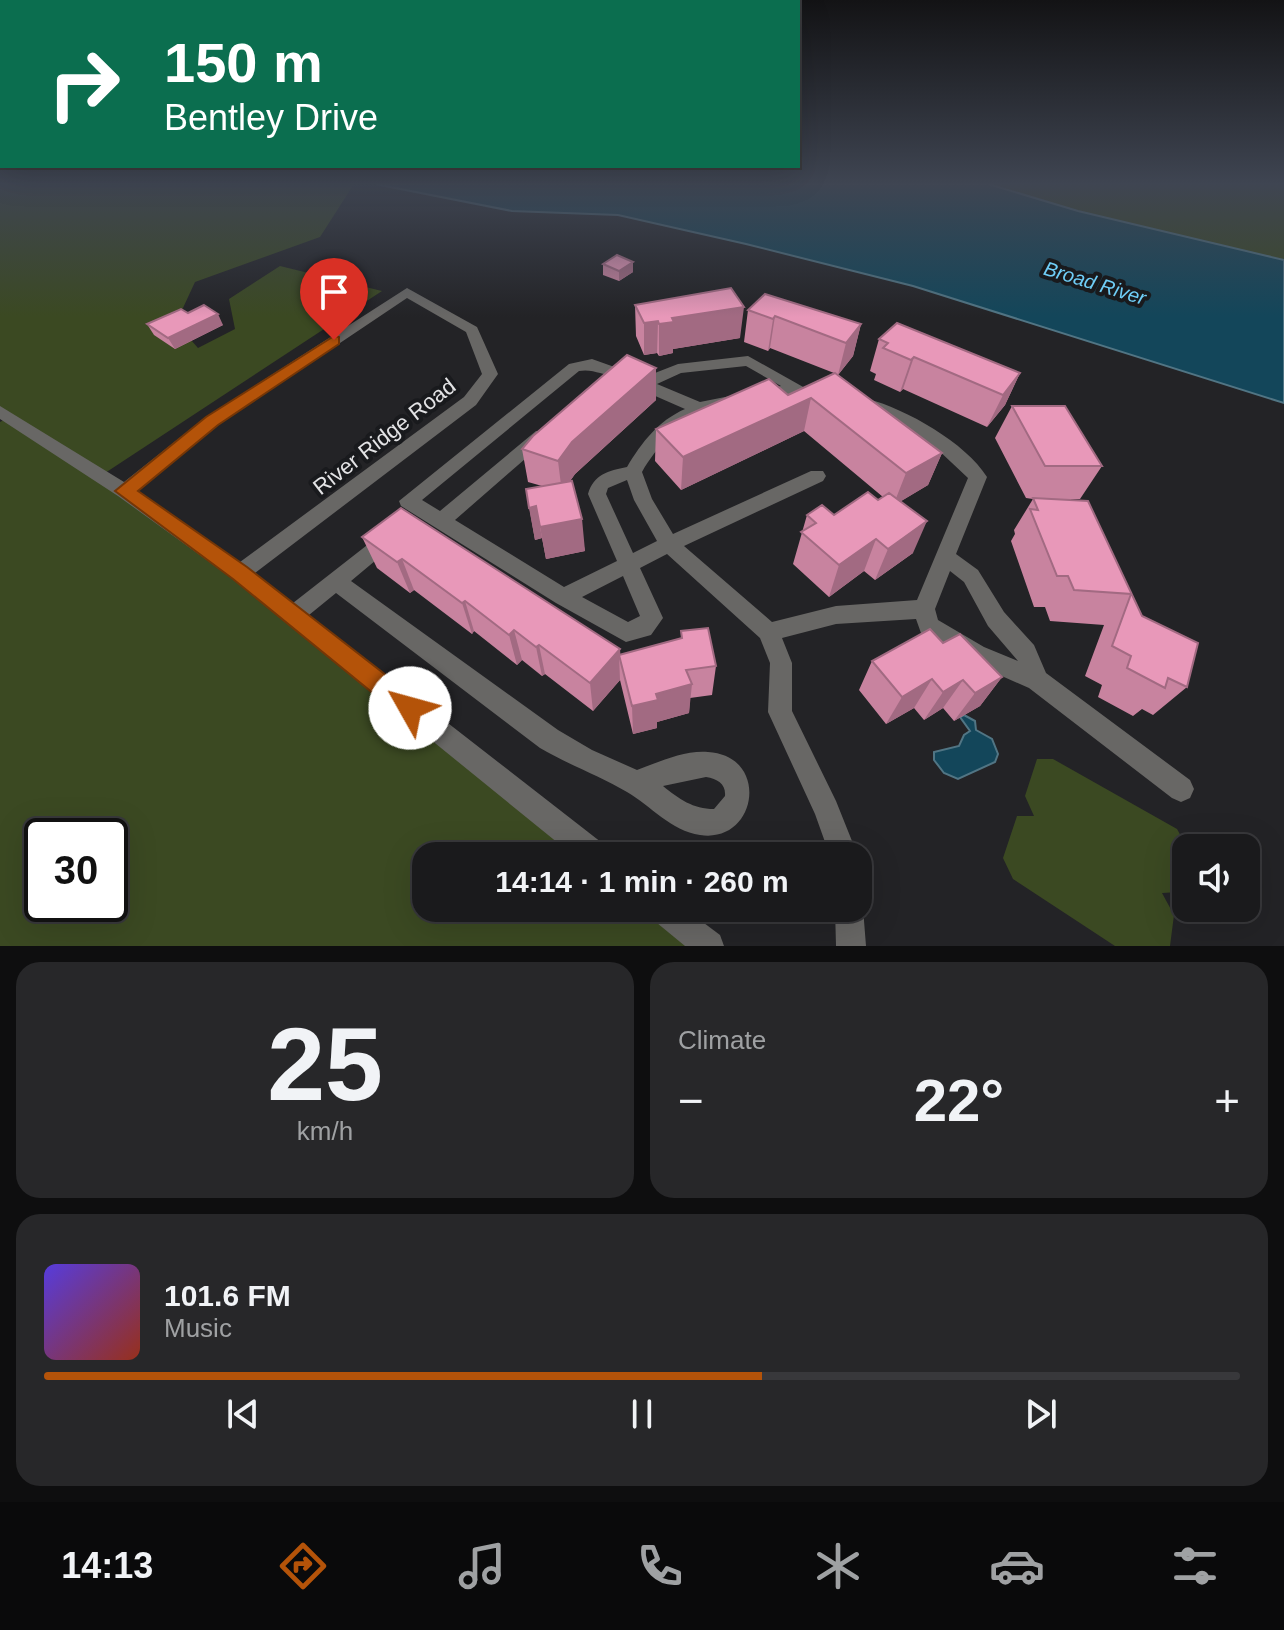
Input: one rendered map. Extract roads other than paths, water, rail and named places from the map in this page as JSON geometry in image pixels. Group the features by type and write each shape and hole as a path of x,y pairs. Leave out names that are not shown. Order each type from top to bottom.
{"street":[{"name":"River Ridge Road","path":"125,491 212,421 407,292 472,330 490,374 470,401 240,573"},
{"path":"643,384 678,369 748,361 804,390 696,407 674,420 646,446 633,472 643,500 669,544 769,632 781,663 780,712 827,810 839,842"},
{"path":"424,511 574,367 592,364 609,377 643,384 696,407"},
{"path":"857,398 921,429 959,454 978,477 924,609 929,626 976,654 1037,680 1181,789"},
{"path":"0,411 125,491 240,573 578,842"},
{"path":"293,615 424,511 557,422"},
{"path":"424,511 626,632 643,628 652,618 597,494 600,484 613,476 633,472"},
{"path":"563,597 817,476"},
{"path":"945,557 971,576 996,619 1026,652 1037,680"},
{"path":"336,581 549,739 583,759 637,783"},
{"path":"769,632 836,615 924,609"},
{"path":"679,922 709,946"},
{"path":"850,922 851,946"}],"water":[{"name":"Broad River","path":"676,228 1150,228 1284,260 1284,403 913,286"},
{"path":"964,715 975,721 976,730 992,739 998,754 995,762 958,779 944,773 934,760 934,752 959,746 964,735 970,731 960,717"}]}
